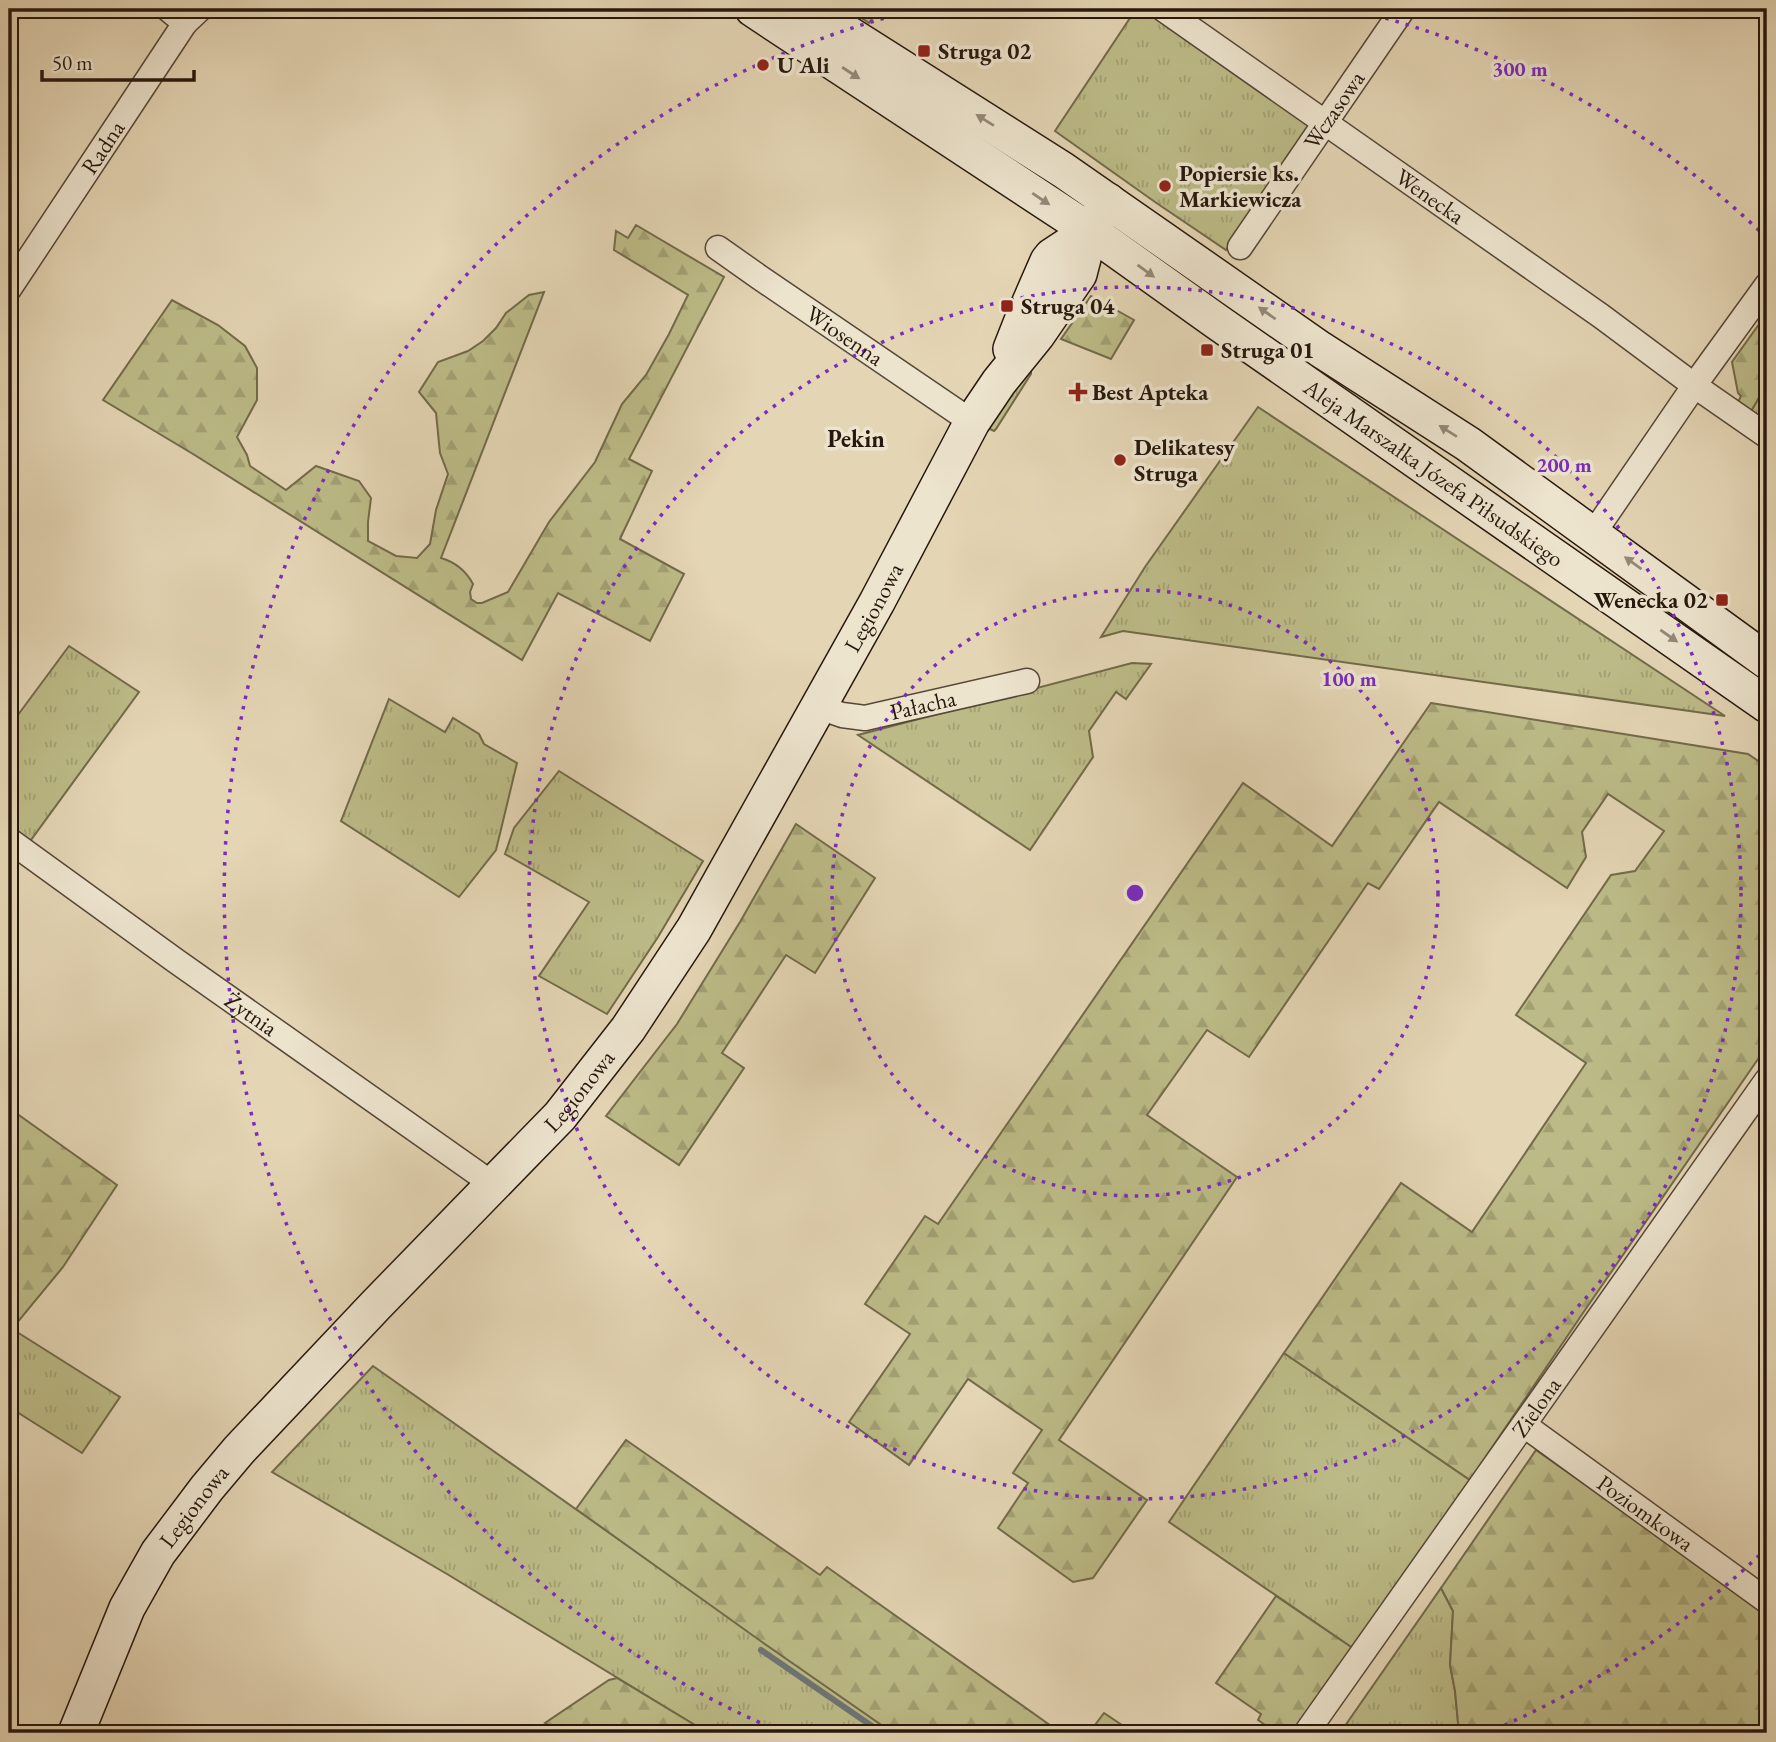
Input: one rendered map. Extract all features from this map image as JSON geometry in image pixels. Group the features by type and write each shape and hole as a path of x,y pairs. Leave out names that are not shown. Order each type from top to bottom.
{"main road":[{"name":"Aleja Marszałka Józefa Piłsudskiego","path":"753,9 1090,231 1767,705"},
{"name":"Aleja Marszałka Józefa Piłsudskiego","path":"809,9 1063,170 1320,349 1468,444 1767,661"},
{"name":"Legionowa","path":"76,1733 127,1608 158,1553 207,1488 239,1450 358,1324 560,1116 628,1029 694,929 819,707 972,422 999,382 1048,261 1090,231 1108,201"}],"street":[{"name":"Wenecka","path":"1163,9 1601,316 1767,436"},
{"name":"Wczasowa","path":"1240,247 1403,9"},
{"name":"Radna","path":"9,289 185,14"},
{"name":"Wiosenna","path":"718,248 972,422"},
{"path":"1593,534 1767,285"},
{"name":"Pałacha","path":"819,707 842,715 865,718 1027,681"},
{"name":"Żytnia","path":"9,840 494,1185"},
{"name":"Zielona","path":"1306,1733 1767,1080"},
{"name":"Poziomkowa","path":"1524,1425 1767,1601"}],"green space":[{"path":"848,9 879,9 869,23"},
{"path":"1136,9 1151,9 1314,126 1226,250 1055,131"},
{"path":"636,225 724,277 629,459 652,471 620,539 684,574 650,641 558,593 522,660 103,400 172,300 218,325 245,346 257,368 257,400 237,437 250,466 286,490 316,466 359,481 371,498 368,541 396,556 417,558 430,544 436,510 448,474 440,453 436,413 419,392 438,362 468,351 483,341 506,313 529,295 544,292 441,558 463,571 473,584 471,599 482,603 508,592 549,522 595,462 622,404 646,375 688,295 614,250 616,231 628,238"},
{"path":"1091,296 1134,320 1111,359 1061,339"},
{"path":"1767,313 1767,393 1761,394 1750,413 1737,404 1741,396 1738,393 1732,362"},
{"path":"1031,368 1031,374 996,429 990,429 989,425"},
{"path":"1767,393 1767,425 1750,413 1761,394"},
{"path":"1258,407 1725,716 1123,631 1101,637 1145,567"},
{"path":"69,646 139,692 28,844 9,830 9,727"},
{"path":"1132,663 1151,664 1126,699 1116,692 1089,731 1093,757 1030,850 858,735"},
{"path":"389,699 445,732 453,718 479,734 484,744 517,763 496,850 459,897 341,821"},
{"path":"1431,703 1748,754 1767,767 1767,1046 1470,1480 1284,1353 1401,1183 1472,1232 1586,1063 1516,1015 1611,875 1635,871 1664,831 1608,794 1582,832 1586,857 1567,888 1439,802 1379,889 1368,883 1249,1057 1207,1030 1147,1115 1237,1177 1059,1440 1147,1500 1093,1578 1073,1582 998,1528 1028,1483 1013,1473 1042,1430 968,1379 909,1465 849,1422 910,1334 865,1304 925,1216 938,1224 1243,783 1332,846"},
{"path":"559,771 703,861 658,937 607,1014 539,976 589,902 505,854 514,828"},
{"path":"796,824 875,878 815,973 786,955 722,1053 744,1068 679,1165 606,1116 677,1024"},
{"path":"9,1108 117,1185 63,1267 12,1329 9,1327"},
{"path":"17,1332 120,1397 82,1453 9,1407 9,1346"},
{"path":"1284,1353 1470,1480 1354,1649 1169,1522"},
{"path":"373,1366 893,1733 708,1733 447,1574 272,1472"},
{"path":"626,1440 820,1575 827,1567 1061,1733 893,1733 576,1509"},
{"path":"1536,1450 1767,1612 1767,1733 1459,1733 1450,1665 1453,1611 1441,1588"},
{"path":"1441,1588 1453,1611 1450,1665 1459,1733 1340,1733"},
{"path":"1276,1596 1354,1649 1302,1725 1275,1732 1258,1720 1261,1714 1216,1683"},
{"path":"617,1678 708,1733 563,1733 545,1723 609,1680"},
{"path":"1104,1713 1134,1733 1089,1733"}],"waterway":[{"path":"761,1650 882,1733"}],"place":[{"name":"Struga 02","path":"924,51"},
{"name":"U Ali","path":"763,65"},
{"name":"Popiersie ks. Markiewicza","path":"1165,186"},
{"name":"Struga 04","path":"1007,306"},
{"name":"Struga 01","path":"1207,350"},
{"name":"Best Apteka","path":"1078,392"},
{"name":"Delikatesy Struga","path":"1120,460"},
{"name":"Wenecka 02","path":"1722,600"}],"district":[{"name":"Pekin","path":"856,439"}]}
